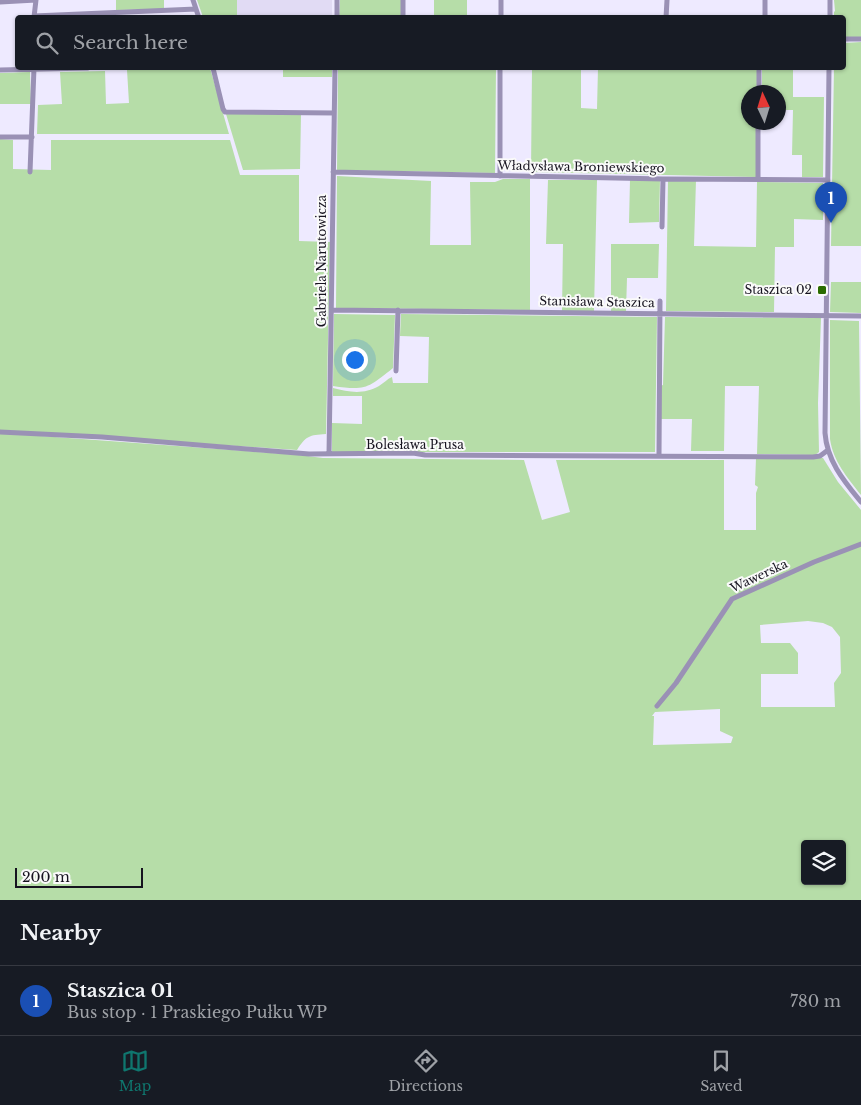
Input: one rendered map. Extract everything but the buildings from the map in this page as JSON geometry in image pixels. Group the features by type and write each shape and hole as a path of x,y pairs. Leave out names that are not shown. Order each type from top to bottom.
{"street":[{"path":"0,2 36,0 34,15"},
{"path":"193,0 198,15"},
{"path":"337,0 337,15"},
{"path":"403,0 403,15"},
{"path":"501,0 501,15"},
{"path":"666,15 667,0"},
{"path":"765,0 765,15"},
{"path":"830,0 830,15"},
{"path":"74,15 196,9"},
{"path":"846,39 861,39"},
{"path":"0,70 15,69"},
{"path":"30,172 34,70"},
{"path":"213,70 222,109 225,112 334,113"},
{"name":"Gabriela Narutowicza","path":"329,454 336,70"},
{"path":"500,70 500,176"},
{"path":"759,70 759,85"},
{"path":"829,70 825,422 828,450 841,477 861,502"},
{"path":"758,130 758,178"},
{"path":"0,137 32,137"},
{"name":"Władysława Broniewskiego","path":"333,172 828,180"},
{"path":"662,227 663,178"},
{"path":"659,455 660,301"},
{"name":"Stanisława Staszica","path":"332,310 861,316"},
{"path":"396,370 398,310"},
{"name":"Bolesława Prusa","path":"0,432 102,437 282,452 329,454 813,457 820,456 828,450"},
{"name":"Wawerska","path":"657,706 676,683 732,599 814,562 861,544"}],"shaded area":[{"path":"237,0 332,0 332,15 237,15"}],"green space":[{"path":"116,0 164,0 164,9 116,10"},
{"path":"197,0 237,0 237,15 202,15"},
{"path":"340,0 401,0 401,15 339,15"},
{"path":"434,0 467,0 467,15 434,15"},
{"path":"834,0 861,0 861,38 846,37 846,15 834,15"},
{"path":"861,42 861,246 831,246 834,70 846,70 846,43"},
{"path":"127,70 211,70 229,134 37,134 38,105 62,104 60,72 105,71 106,104 129,103"},
{"path":"283,70 332,70 332,77 283,77"},
{"path":"338,70 496,70 495,173 337,170"},
{"path":"532,70 581,70 581,108 597,109 598,70 757,70 757,85 741,85 741,130 756,130 756,177 531,172"},
{"path":"762,70 793,70 793,97 824,97 823,177 802,177 802,155 792,155 793,110 786,110 786,85 762,85"},
{"path":"30,72 31,104 0,104 0,73"},
{"path":"226,114 301,114 300,169 243,170"},
{"path":"0,139 13,140 13,169 51,170 51,140 230,140 240,175 299,175 299,241 330,242 326,434 308,437 297,450 0,430"},
{"path":"337,176 431,181 430,245 471,245 470,182 530,179 530,310 336,308"},
{"path":"548,180 597,180 594,311 562,311 563,244 546,244"},
{"path":"630,180 660,180 659,222 629,223"},
{"path":"668,180 696,180 694,246 756,247 757,182 823,183 823,220 794,219 794,247 775,247 774,312 666,311"},
{"path":"611,244 659,244 658,278 627,278 626,311 611,311"},
{"path":"831,282 861,282 861,313 830,312"},
{"path":"334,314 395,315 393,368 372,384 360,388 333,386"},
{"path":"401,314 657,317 655,452 332,452 332,423 362,424 362,396 333,396 333,388 362,392 379,386 392,377 393,383 428,383 429,337 400,336"},
{"path":"665,317 821,318 818,403 819,452 815,455 757,454 759,386 725,386 724,451 691,451 692,419 660,419 660,386 663,385"},
{"path":"830,320 859,321 861,495 837,462 830,439"},
{"path":"0,433 323,458 524,460 542,520 570,512 556,460 724,460 724,530 756,530 756,493 758,487 755,485 756,458 823,458 838,482 861,510 861,900 0,900","holes":["808,621 823,623 832,627 840,637 841,673 834,683 835,707 761,707 761,674 798,674 798,653 790,643 761,643 760,625","720,709 720,731 733,737 731,743 653,745 654,716 652,716 655,712"]}],"place":[{"name":"Staszica 01","path":"831,223"},
{"name":"Staszica 02","path":"822,290"}]}
